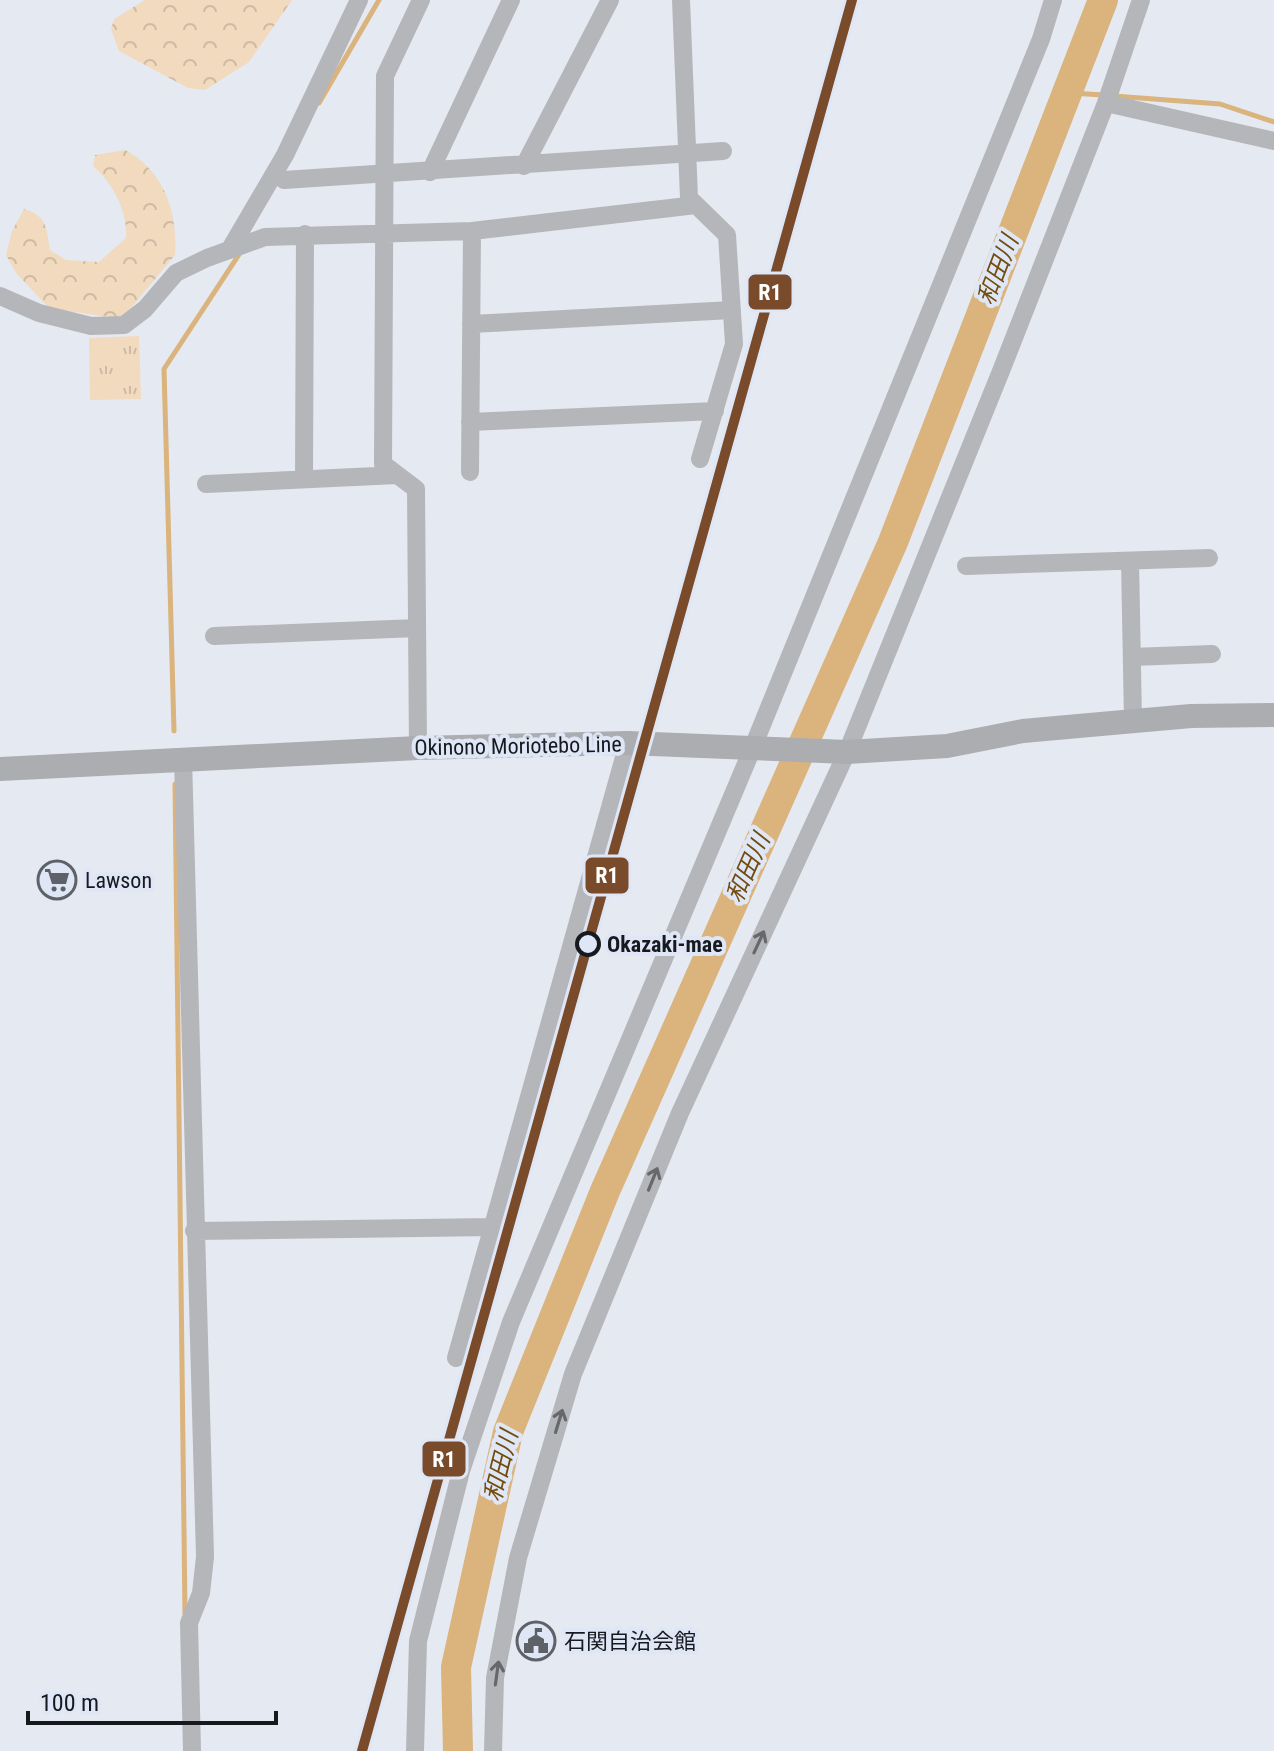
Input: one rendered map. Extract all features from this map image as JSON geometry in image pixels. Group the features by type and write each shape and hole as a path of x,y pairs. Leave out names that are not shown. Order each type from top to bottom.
{"main road":[{"name":"Okinono Moriotebo Line","path":"0,769 183,758 247,759 418,748 628,743 841,752 947,746 1023,731 1133,721 1274,715"}],"street":[{"path":"230,249 285,155 359,0"},
{"path":"418,748 416,489 383,464 384,176 385,76 421,0"},
{"path":"430,172 511,0"},
{"path":"524,166 610,0"},
{"path":"681,0 689,198 727,235 734,344 700,459"},
{"path":"415,1751 418,1641 461,1471 511,1322 757,747 1041,39 1053,0"},
{"path":"493,1751 495,1678 518,1558 573,1374 680,1113 841,752 1106,103 1141,0"},
{"path":"1106,103 1274,141"},
{"path":"284,180 384,176 723,151"},
{"path":"0,296 39,313 91,326 124,325 145,309 176,273 265,237 472,231 696,205"},
{"path":"470,472 472,231"},
{"path":"304,479 305,234"},
{"path":"471,324 732,310"},
{"path":"470,422 715,411"},
{"path":"206,484 397,475"},
{"path":"966,566 1209,558"},
{"path":"1130,561 1133,721"},
{"path":"214,636 417,628"},
{"path":"1132,657 1212,654"},
{"path":"456,1358 628,743"},
{"path":"183,758 205,1557 201,1593 189,1623 192,1751"},
{"path":"194,1231 492,1227"}],"green space":[{"path":"145,0 292,0 249,62 205,90 188,88 119,51 111,29 114,19"},
{"path":"125,150 150,169 166,194 174,224 175,255 125,315 116,318 49,308 16,273 6,255 12,231 24,209 42,220 50,250 66,260 99,262 126,238 126,228 118,199 93,166 95,155"},
{"path":"139,336 141,399 90,400 89,338"}],"waterway":[{"path":"319,103 379,0"},
{"name":"和田川","path":"458,1751 456,1667 508,1432 605,1191 893,542 1103,0"},
{"path":"1070,93 1104,95"},
{"path":"1114,96 1220,104 1274,122"},
{"path":"174,731 164,369 240,253"},
{"path":"175,784 185,1614"}],"transit line":[{"name":"R1","path":"362,1751 852,0"}],"place":[{"name":"Lawson","path":"57,880"},
{"name":"Okazaki-mae","path":"588,944"},
{"name":"石関自治会館","path":"536,1641"}]}
